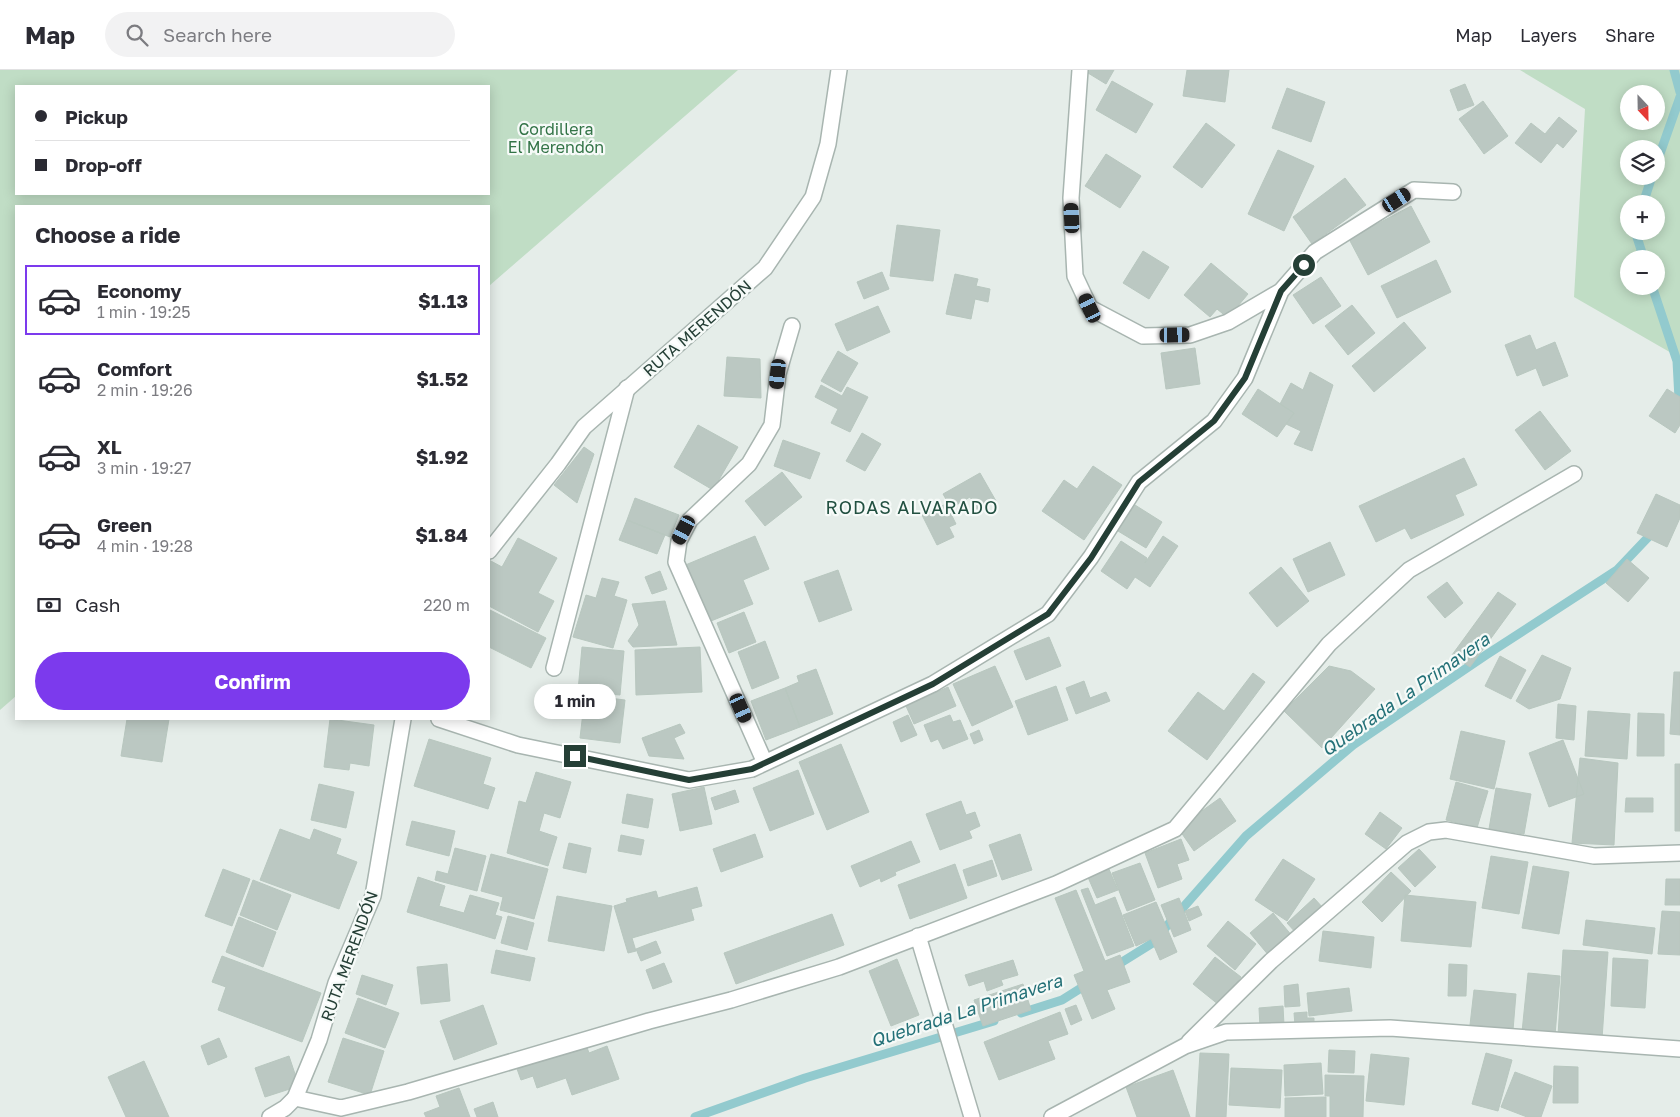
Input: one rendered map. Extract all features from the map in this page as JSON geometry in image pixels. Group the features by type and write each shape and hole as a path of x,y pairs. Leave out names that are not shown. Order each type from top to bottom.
{"street":[{"name":"RUTA MERENDÓN","path":"490,550 558,464 584,427 765,268 813,197 828,144 839,70"},
{"path":"1080,70 1071,198 1075,276 1090,308 1143,336 1190,335 1228,322 1281,291 1315,252 1414,190 1453,192"},
{"path":"442,720 518,745 689,780 752,769 933,684 1048,614 1091,558 1139,482 1214,421 1245,378 1281,291"},
{"path":"765,763 676,562 679,541 690,520 749,464 772,425 778,374 792,326"},
{"path":"554,668 627,388"},
{"path":"295,1098 341,1108 408,1092 649,1021 731,1000 839,967 1056,884 1175,830 1329,644 1409,570 1574,474"},
{"name":"RUTA MERENDÓN","path":"270,1117 285,1108 295,1098 319,1040 336,983 373,896 403,720"},
{"path":"1185,1046 1270,961 1406,843 1429,832 1446,830 1594,856 1680,853"},
{"path":"918,936 972,1117"},
{"path":"1052,1117 1185,1046 1226,1032 1390,1028 1680,1049"}],"green space":[{"name":"Cordillera El Merendón","path":"0,70 738,70 490,285 490,205 15,205 15,697 0,710"},
{"path":"1520,70 1680,70 1680,358 1574,297 1585,109"}],"building":[{"path":"1090,70 1114,70 1106,84 1088,73"},
{"path":"1187,70 1229,70 1225,102 1183,96"},
{"path":"1112,81 1153,104 1136,133 1096,110"},
{"path":"1465,84 1474,105 1458,111 1450,90"},
{"path":"1287,88 1325,102 1311,142 1272,128"},
{"path":"1483,101 1508,136 1484,154 1459,119"},
{"path":"1559,117 1577,131 1563,148 1557,143 1541,163 1515,143 1531,123 1545,134"},
{"path":"1206,123 1235,145 1202,188 1173,167"},
{"path":"1278,150 1314,166 1284,231 1248,214"},
{"path":"1106,154 1141,176 1120,208 1085,186"},
{"path":"1345,178 1366,205 1312,244 1293,217"},
{"path":"1411,206 1430,242 1368,275 1349,239"},
{"path":"897,225 940,230 933,281 890,276"},
{"path":"1143,251 1169,267 1149,299 1123,283"},
{"path":"1436,260 1451,292 1397,318 1381,286"},
{"path":"1211,263 1248,294 1228,318 1217,309 1210,317 1184,295"},
{"path":"882,272 889,289 864,299 857,282"},
{"path":"955,274 978,279 976,286 990,289 988,302 975,299 971,319 946,314"},
{"path":"1321,277 1341,306 1313,324 1293,295"},
{"path":"1352,305 1375,333 1348,355 1325,326"},
{"path":"878,306 890,332 847,351 835,324"},
{"path":"1404,322 1426,348 1374,392 1352,366"},
{"path":"1530,335 1536,350 1555,342 1568,376 1543,386 1536,368 1517,376 1505,345"},
{"path":"1195,348 1200,384 1166,389 1161,353"},
{"path":"838,351 858,363 841,392 821,381"},
{"path":"727,357 760,359 761,398 724,396"},
{"path":"1310,372 1333,385 1312,451 1294,444 1301,431 1286,424 1294,413 1280,404 1291,383 1303,390"},
{"path":"821,385 842,396 847,387 868,397 850,432 831,423 838,409 815,397"},
{"path":"1258,389 1294,413 1277,437 1242,414"},
{"path":"1667,389 1680,397 1680,425 1675,433 1649,416"},
{"path":"1540,411 1571,451 1545,470 1515,430"},
{"path":"698,425 738,447 713,490 674,467"},
{"path":"862,433 881,444 865,471 846,461"},
{"path":"783,440 820,453 810,479 774,466"},
{"path":"584,447 594,454 577,503 554,485"},
{"path":"1464,458 1477,485 1455,495 1464,515 1411,539 1405,528 1376,542 1359,506"},
{"path":"1093,466 1122,485 1084,540 1042,511 1064,480 1077,489"},
{"path":"782,472 802,497 765,526 745,501"},
{"path":"980,473 996,501 978,511 970,497 951,508 943,494"},
{"path":"1656,494 1680,505 1680,518 1667,547 1637,533"},
{"path":"635,498 679,515 670,537 627,520"},
{"path":"946,504 956,524 949,527 954,537 937,545 922,515"},
{"path":"1135,505 1162,522 1146,548 1118,531"},
{"path":"627,520 665,535 657,554 619,540"},
{"path":"755,536 769,569 743,580 753,604 706,623 683,566"},
{"path":"1163,536 1178,546 1150,587 1135,577 1127,589 1101,571 1121,541 1147,558 1145,563"},
{"path":"518,538 557,558 538,593 554,601 538,632 490,607 490,561 502,567"},
{"path":"1330,542 1345,575 1308,592 1293,559"},
{"path":"1627,559 1649,578 1628,602 1606,583"},
{"path":"1281,567 1309,601 1277,627 1249,593"},
{"path":"838,570 852,610 819,622 804,582"},
{"path":"660,571 667,589 652,594 645,577"},
{"path":"602,578 619,582 614,596 627,600 613,648 573,637 586,595 596,598"},
{"path":"1447,582 1463,603 1445,618 1427,597"},
{"path":"1498,592 1516,604 1470,667 1452,655"},
{"path":"665,601 677,645 633,647 628,641 639,625 632,604"},
{"path":"490,610 546,638 531,668 490,648"},
{"path":"744,612 756,642 729,653 717,623"},
{"path":"1049,637 1061,666 1026,680 1014,651"},
{"path":"765,641 779,678 752,689 738,652"},
{"path":"582,647 624,651 620,695 578,691"},
{"path":"700,647 702,692 636,695 635,650"},
{"path":"1542,655 1571,668 1560,699 1529,709 1516,701"},
{"path":"1500,656 1526,670 1511,699 1485,686"},
{"path":"995,666 1013,707 972,726 953,684"},
{"path":"1329,666 1351,671 1375,689 1322,748 1284,711"},
{"path":"816,669 833,714 800,727 785,688 799,682 797,676"},
{"path":"1674,672 1680,672 1680,735 1670,734"},
{"path":"1253,673 1265,682 1207,760 1168,731 1198,692 1224,711"},
{"path":"1084,681 1090,698 1106,692 1110,701 1076,714 1066,688"},
{"path":"1056,686 1068,720 1028,735 1015,701"},
{"path":"948,687 956,706 914,724 906,706"},
{"path":"785,688 800,727 766,740 751,701"},
{"path":"585,695 625,700 620,743 580,738"},
{"path":"1558,704 1576,706 1574,740 1556,738"},
{"path":"1588,711 1630,714 1627,759 1585,756"},
{"path":"1638,713 1664,714 1664,756 1637,756"},
{"path":"908,715 917,735 901,742 893,722"},
{"path":"950,715 953,722 960,720 968,739 943,749 938,739 931,742 924,725"},
{"path":"127,720 169,720 162,762 121,756"},
{"path":"330,720 374,725 369,766 350,763 349,770 324,767"},
{"path":"680,724 685,733 674,738 684,759 649,756 642,738"},
{"path":"979,730 983,740 974,744 970,734"},
{"path":"1461,731 1505,741 1494,789 1450,779"},
{"path":"429,739 491,758 483,784 495,788 488,809 414,786"},
{"path":"1563,740 1584,794 1549,807 1529,753"},
{"path":"841,744 869,812 827,830 799,762"},
{"path":"1580,758 1618,763 1614,845 1572,843"},
{"path":"1675,764 1680,764 1680,831 1675,831"},
{"path":"798,770 814,814 770,831 753,788"},
{"path":"536,772 571,782 560,818 544,813 539,831 557,837 548,866 507,853 519,801 526,803"},
{"path":"1456,782 1488,791 1477,828 1446,820"},
{"path":"319,784 354,792 346,828 311,820"},
{"path":"704,787 712,824 680,831 672,794"},
{"path":"1496,788 1531,794 1524,834 1489,829"},
{"path":"735,790 739,802 715,810 711,798"},
{"path":"627,794 653,799 648,828 622,823"},
{"path":"1220,798 1236,821 1194,851 1178,828"},
{"path":"1626,798 1653,798 1653,812 1625,812"},
{"path":"961,801 966,815 975,812 980,826 969,831 972,838 940,850 926,814"},
{"path":"1380,812 1402,828 1386,849 1365,834"},
{"path":"412,821 455,831 449,856 406,845"},
{"path":"280,829 310,840 314,829 341,839 336,854 357,862 339,909 260,880"},
{"path":"755,834 763,857 721,872 713,849"},
{"path":"1020,834 1032,870 1002,880 989,845"},
{"path":"621,835 644,840 641,855 618,851"},
{"path":"1181,839 1189,860 1177,864 1182,879 1158,888 1145,853"},
{"path":"911,841 920,862 895,872 896,875 881,882 880,878 860,887 851,866"},
{"path":"569,843 591,848 586,873 563,868"},
{"path":"455,848 486,856 477,891 435,880 437,871 448,874"},
{"path":"1419,849 1436,867 1415,887 1398,868"},
{"path":"491,854 548,869 534,919 500,910 503,897 481,891"},
{"path":"1491,856 1528,862 1519,914 1482,908"},
{"path":"1283,859 1315,879 1287,921 1255,900"},
{"path":"992,860 997,876 968,886 963,870"},
{"path":"1140,863 1155,900 1127,911 1112,873"},
{"path":"955,864 967,898 910,919 898,885"},
{"path":"1533,866 1569,872 1559,934 1522,928"},
{"path":"1108,867 1118,890 1097,898 1087,875"},
{"path":"223,869 250,879 232,926 205,916"},
{"path":"1391,872 1411,891 1382,922 1362,902"},
{"path":"418,877 445,886 439,906 464,913 470,895 499,903 495,915 502,917 495,939 407,912"},
{"path":"1666,879 1680,879 1680,905 1665,905"},
{"path":"253,880 291,895 277,930 240,915"},
{"path":"697,887 702,906 691,909 694,920 632,938 636,951 628,953 614,906 627,902 626,899 656,891 658,898"},
{"path":"1088,888 1095,905 1115,897 1134,946 1107,956 1081,890"},
{"path":"1076,890 1105,961 1120,955 1130,982 1107,990 1115,1009 1092,1019 1074,975 1084,971 1055,898"},
{"path":"1405,895 1476,902 1471,947 1401,941"},
{"path":"557,896 612,906 604,951 548,941"},
{"path":"1179,898 1191,930 1174,937 1161,905"},
{"path":"1314,898 1324,909 1297,934 1287,923"},
{"path":"1156,902 1177,952 1160,960 1151,939 1136,946 1123,915"},
{"path":"1198,906 1202,915 1189,921 1185,911"},
{"path":"1662,911 1680,912 1680,955 1658,954"},
{"path":"1273,913 1293,937 1270,957 1250,933"},
{"path":"832,914 844,945 736,984 724,953"},
{"path":"508,916 534,923 527,950 501,943"},
{"path":"239,917 276,932 263,967 226,952"},
{"path":"1586,920 1655,928 1652,954 1583,945"},
{"path":"1228,921 1256,944 1235,970 1207,946"},
{"path":"1323,931 1374,937 1371,968 1319,961"},
{"path":"656,941 661,953 641,961 636,949"},
{"path":"496,950 535,958 530,981 491,973"},
{"path":"1563,950 1608,952 1602,1039 1558,1036"},
{"path":"222,956 321,993 302,1042 218,1010 226,987 212,982"},
{"path":"1215,957 1241,977 1219,1005 1193,984"},
{"path":"1613,958 1648,960 1645,1008 1611,1006"},
{"path":"897,959 919,1015 891,1026 869,971"},
{"path":"1013,960 1018,975 1001,980 1003,985 987,991 984,981 969,986 965,975"},
{"path":"664,963 672,982 653,989 646,970"},
{"path":"447,964 450,1001 421,1004 417,967"},
{"path":"1449,964 1467,965 1466,996 1448,996"},
{"path":"1528,973 1560,976 1555,1035 1522,1032"},
{"path":"362,975 393,985 386,1005 356,994"},
{"path":"1023,984 1031,1010 983,1026 974,1000"},
{"path":"1298,984 1300,1006 1285,1007 1284,986"},
{"path":"1349,988 1352,1011 1309,1016 1307,993"},
{"path":"1474,990 1516,994 1513,1030 1470,1025"},
{"path":"358,998 399,1013 385,1048 345,1033"},
{"path":"483,1005 497,1044 454,1060 440,1021"},
{"path":"1076,1005 1082,1020 1071,1025 1065,1009"},
{"path":"1283,1006 1284,1025 1260,1027 1259,1008"},
{"path":"1060,1012 1068,1034 1048,1041 1055,1059 999,1080 984,1042"},
{"path":"1307,1012 1307,1018 1314,1018 1314,1024 1295,1025 1294,1013"},
{"path":"219,1038 227,1057 208,1065 201,1046"},
{"path":"343,1038 384,1051 370,1095 328,1082"},
{"path":"585,1042 589,1053 607,1046 619,1079 572,1095 566,1078 537,1088 533,1076 521,1080 516,1066"},
{"path":"1329,1050 1355,1051 1354,1073 1328,1072"},
{"path":"1200,1053 1229,1054 1226,1117 1196,1117"},
{"path":"1486,1053 1512,1060 1498,1111 1472,1104"},
{"path":"1371,1054 1409,1058 1404,1105 1366,1101"},
{"path":"289,1056 299,1086 265,1097 255,1068"},
{"path":"144,1061 169,1117 126,1117 108,1077"},
{"path":"1321,1063 1323,1094 1285,1096 1284,1065"},
{"path":"1554,1066 1578,1067 1578,1103 1553,1103"},
{"path":"1231,1068 1282,1070 1280,1108 1229,1105"},
{"path":"1173,1070 1190,1117 1137,1117 1126,1087"},
{"path":"1515,1072 1552,1086 1541,1117 1527,1117 1501,1107"},
{"path":"1325,1075 1364,1076 1363,1117 1330,1117 1330,1096 1325,1096"},
{"path":"459,1088 470,1117 426,1117 424,1113 440,1107 436,1096"},
{"path":"1326,1097 1326,1117 1285,1117 1285,1098"},
{"path":"493,1102 498,1117 477,1117 474,1109"}],"waterway":[{"name":"Quebrada La Primavera","path":"1674,70 1680,92"},
{"name":"Quebrada La Primavera","path":"1665,140 1680,97"},
{"name":"Quebrada La Primavera","path":"1646,195 1649,185"},
{"name":"Quebrada La Primavera","path":"1638,240 1641,250"},
{"name":"Quebrada La Primavera","path":"1655,295 1677,361 1680,418"},
{"name":"Quebrada La Primavera","path":"1114,967 1151,944 1246,836 1353,745 1486,655 1617,570 1655,530"},
{"name":"Quebrada La Primavera","path":"1021,1013 1062,1000 1089,983"},
{"name":"Quebrada La Primavera","path":"695,1117 805,1078 994,1021"}],"district":[{"name":"RODAS ALVARADO","path":"912,507"}],"route":[{"path":"575,756 689,780 752,769 933,684 1048,614 1091,558 1139,482 1214,421 1245,378 1281,291 1304,265"}]}
